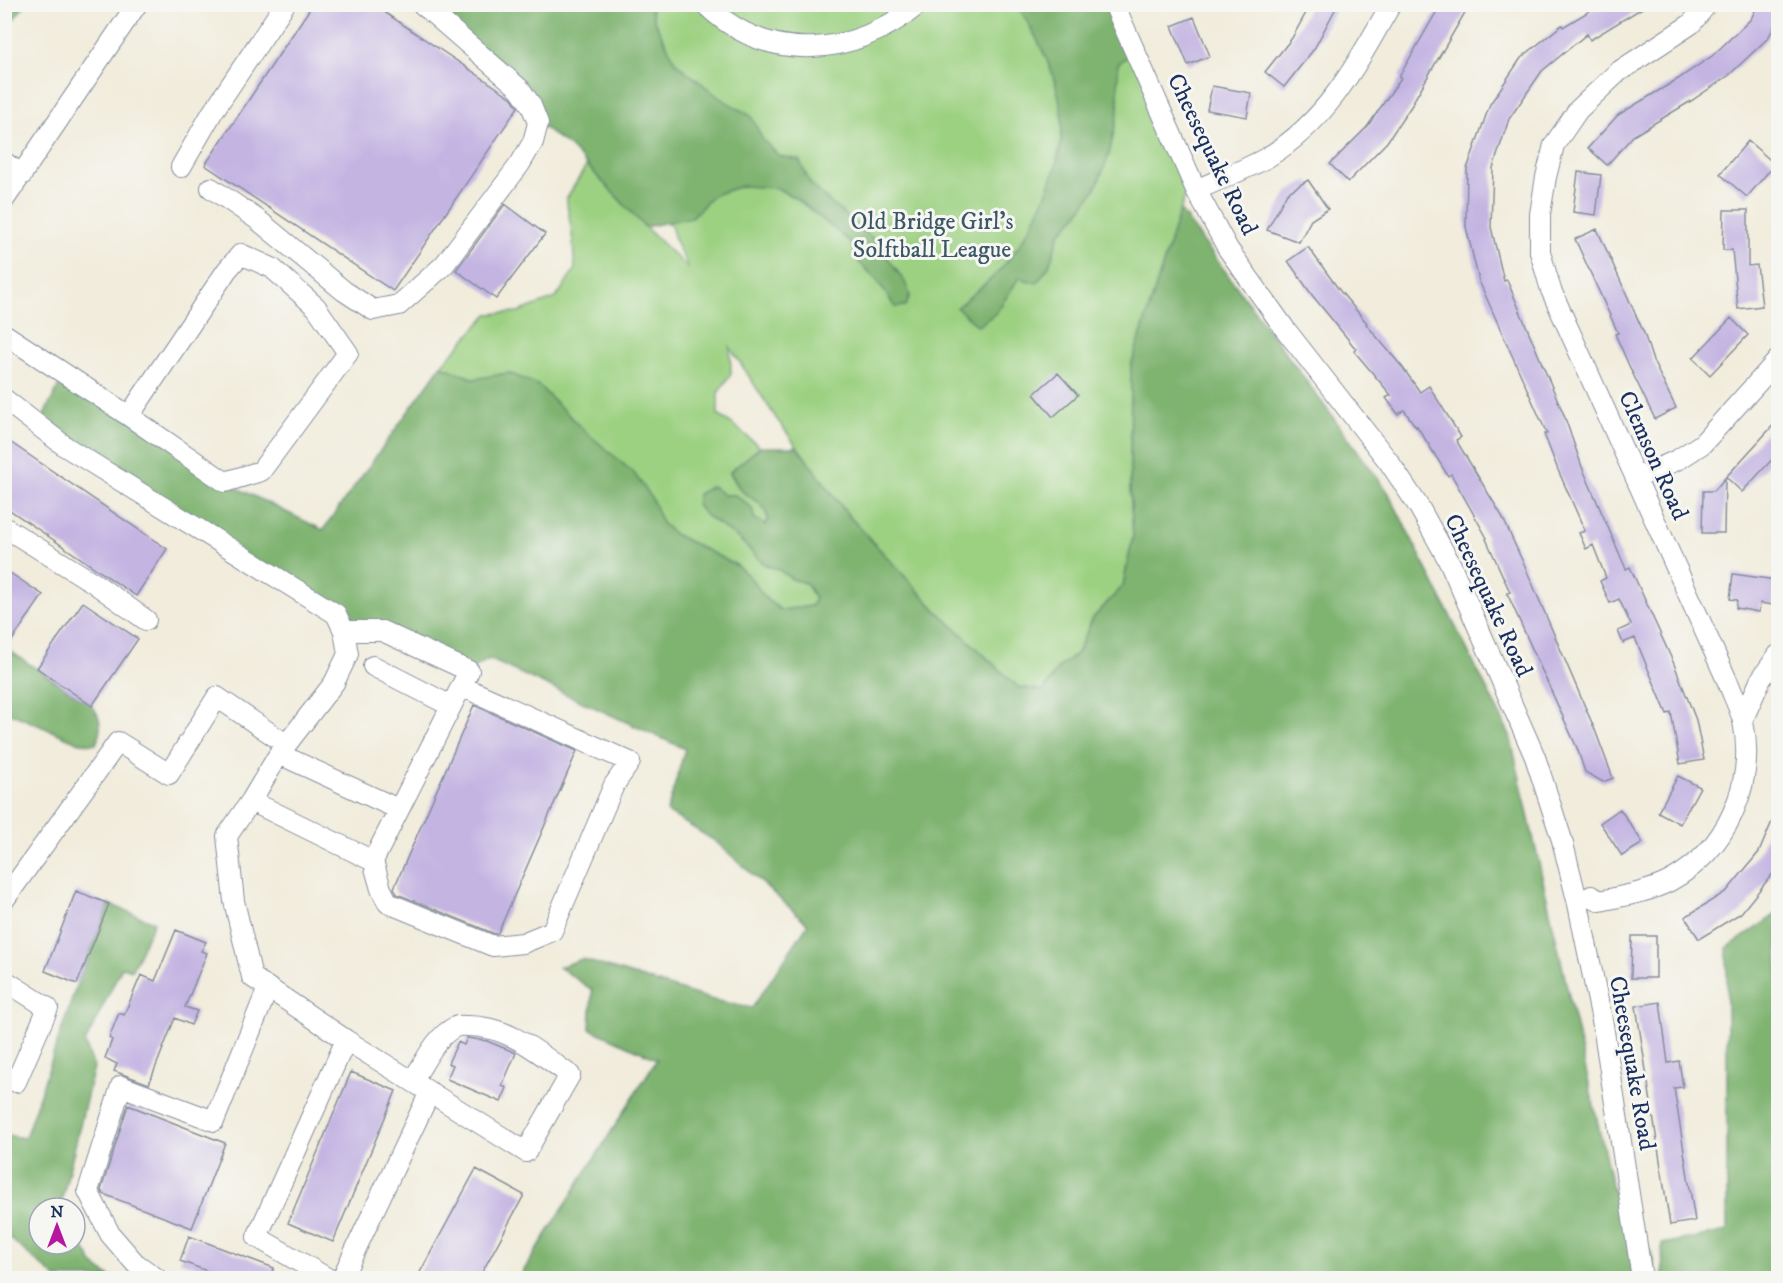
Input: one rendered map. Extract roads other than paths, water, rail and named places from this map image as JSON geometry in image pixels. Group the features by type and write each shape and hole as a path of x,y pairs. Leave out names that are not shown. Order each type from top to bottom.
{"street":[{"path":"4,200 137,4"},
{"path":"181,167 212,113 285,4"},
{"path":"211,188 258,220 345,291 373,310 399,305 444,265 520,164 533,142 538,123 531,105 520,89 422,4"},
{"path":"705,4 716,15 753,37 772,44 796,48 820,48 849,42 880,30 919,4"},
{"name":"Cheesequake Road","path":"1114,4 1196,190 1228,249 1285,329 1374,441 1419,507 1450,563 1535,757 1562,840 1598,1003 1641,1278"},
{"path":"1196,190 1268,156 1318,117 1348,79 1391,4"},
{"name":"Clemson Road","path":"1591,896 1600,901 1659,886 1694,865 1711,848 1729,822 1743,783 1746,752 1743,719 1551,290 1540,252 1540,214 1554,145 1578,110 1618,72 1691,24 1707,4"},
{"path":"4,162 22,175"},
{"path":"4,334 225,482 261,471 348,353 316,307 272,268 241,254 227,270 129,416"},
{"path":"1637,478 1679,459 1702,444 1779,360"},
{"path":"4,399 66,447 336,614 344,631 348,654 334,682 283,749 226,836 234,901 252,977 346,1040 526,1152 570,1075 524,1042 502,1032 478,1026 456,1026 442,1036 412,1081"},
{"path":"4,527 94,583 146,620"},
{"path":"344,631 382,631 469,671 461,686 398,810 373,861 381,889 388,903 493,946 523,944 552,932 614,785 630,762 461,686"},
{"path":"1743,719 1761,679 1779,655"},
{"path":"373,666 451,706"},
{"path":"4,900 118,742 169,774 217,697 283,749 398,810"},
{"path":"251,801 373,861"},
{"path":"4,980 48,1008 16,1082"},
{"path":"156,1278 135,1263 110,1234 88,1191 121,1086 214,1121 268,988"},
{"path":"327,1278 257,1237 346,1040"},
{"path":"342,1278 430,1092"}],"park label":[{"name":"Old Bridge Girl's Solftball League","path":"932,235"}]}
